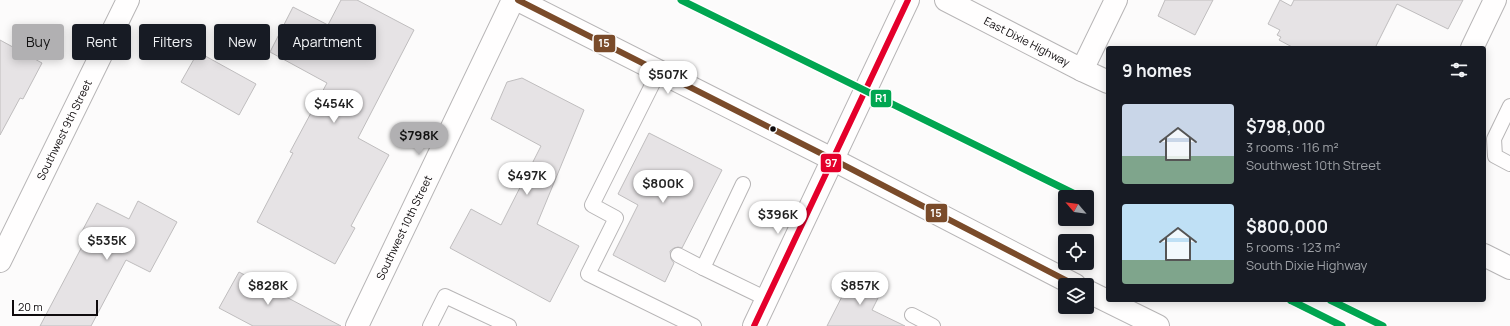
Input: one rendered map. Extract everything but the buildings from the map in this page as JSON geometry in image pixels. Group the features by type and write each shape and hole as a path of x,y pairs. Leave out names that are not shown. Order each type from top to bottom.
{"street":[{"name":"Southwest 9th Street","path":"0,261 128,0"},
{"name":"Southwest 10th Street","path":"357,326 513,0"},
{"path":"518,0 832,159 1062,278"},
{"path":"754,326 908,0"},
{"name":"East Dixie Highway","path":"946,0 1106,81"},
{"path":"1082,70 1116,0"},
{"path":"1473,46 1495,0"},
{"path":"1486,256 1510,268"},
{"path":"1094,294 1106,300"},
{"path":"1109,302 1158,326"}],"lane":[{"path":"659,71 592,205 622,223 588,274 694,326"},
{"path":"1510,106 1494,139 1495,156 1510,164"},
{"path":"703,268 743,184"},
{"path":"678,255 767,299"},
{"path":"430,326 445,296 509,326"},
{"path":"912,316 933,326"}],"transit line":[{"name":"15","path":"518,0 832,159 1062,278"},
{"name":"R1","path":"681,0 1067,190"},
{"name":"97","path":"754,326 908,0"},
{"name":"R1","path":"1294,302 1342,326"},
{"name":"R1","path":"1334,302 1383,326"}]}
